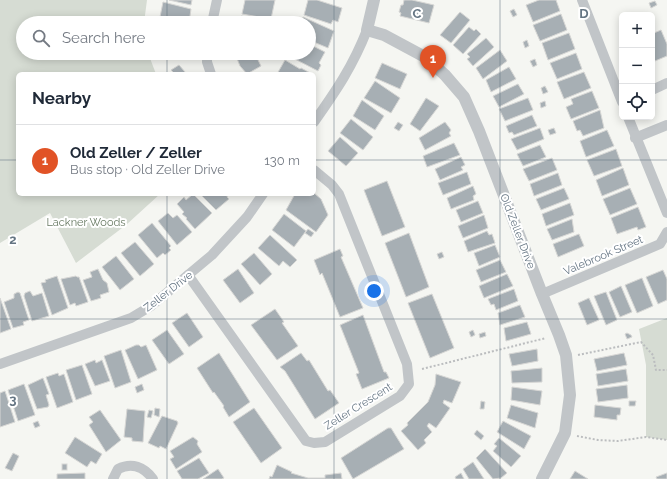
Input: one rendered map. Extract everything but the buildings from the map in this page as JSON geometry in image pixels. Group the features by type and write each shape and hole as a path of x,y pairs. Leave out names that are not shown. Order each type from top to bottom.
{"street":[{"path":"214,16 217,0"},
{"path":"316,119 345,78 357,56 368,30 374,0"},
{"path":"582,0 619,93"},
{"name":"Old Zeller Drive","path":"368,30 384,35 425,56 445,75 464,97 480,131 566,355 570,395 565,434 542,479"},
{"path":"207,60 210,72"},
{"path":"655,89 667,84"},
{"path":"629,120 635,138 667,213"},
{"path":"635,138 667,125"},
{"name":"Zeller Crescent","path":"188,275 306,441 314,443 325,442 400,396 409,384 407,364 339,194 332,185 316,172"},
{"name":"Zeller Drive","path":"0,364 131,318 151,306 212,255 247,217 262,196"},
{"name":"Valebrook Street","path":"542,294 660,244 667,232"},
{"path":"113,479 114,474 118,470 133,465 142,468 153,479"}],"path":[{"path":"422,369 546,338"},
{"path":"566,355 642,342 653,355 656,370 667,370"},
{"path":"577,436 598,440 618,441 646,437 667,440"}],"green space":[{"name":"Lackner Woods","path":"0,0 147,0 145,16 16,16 16,60 151,60 155,72 16,72 16,196 158,196 126,225 76,263 50,213 0,243"},
{"path":"667,318 667,440 646,437 646,365 639,329"}],"place":[{"name":"Old Zeller / Zeller","path":"433,78"}]}
